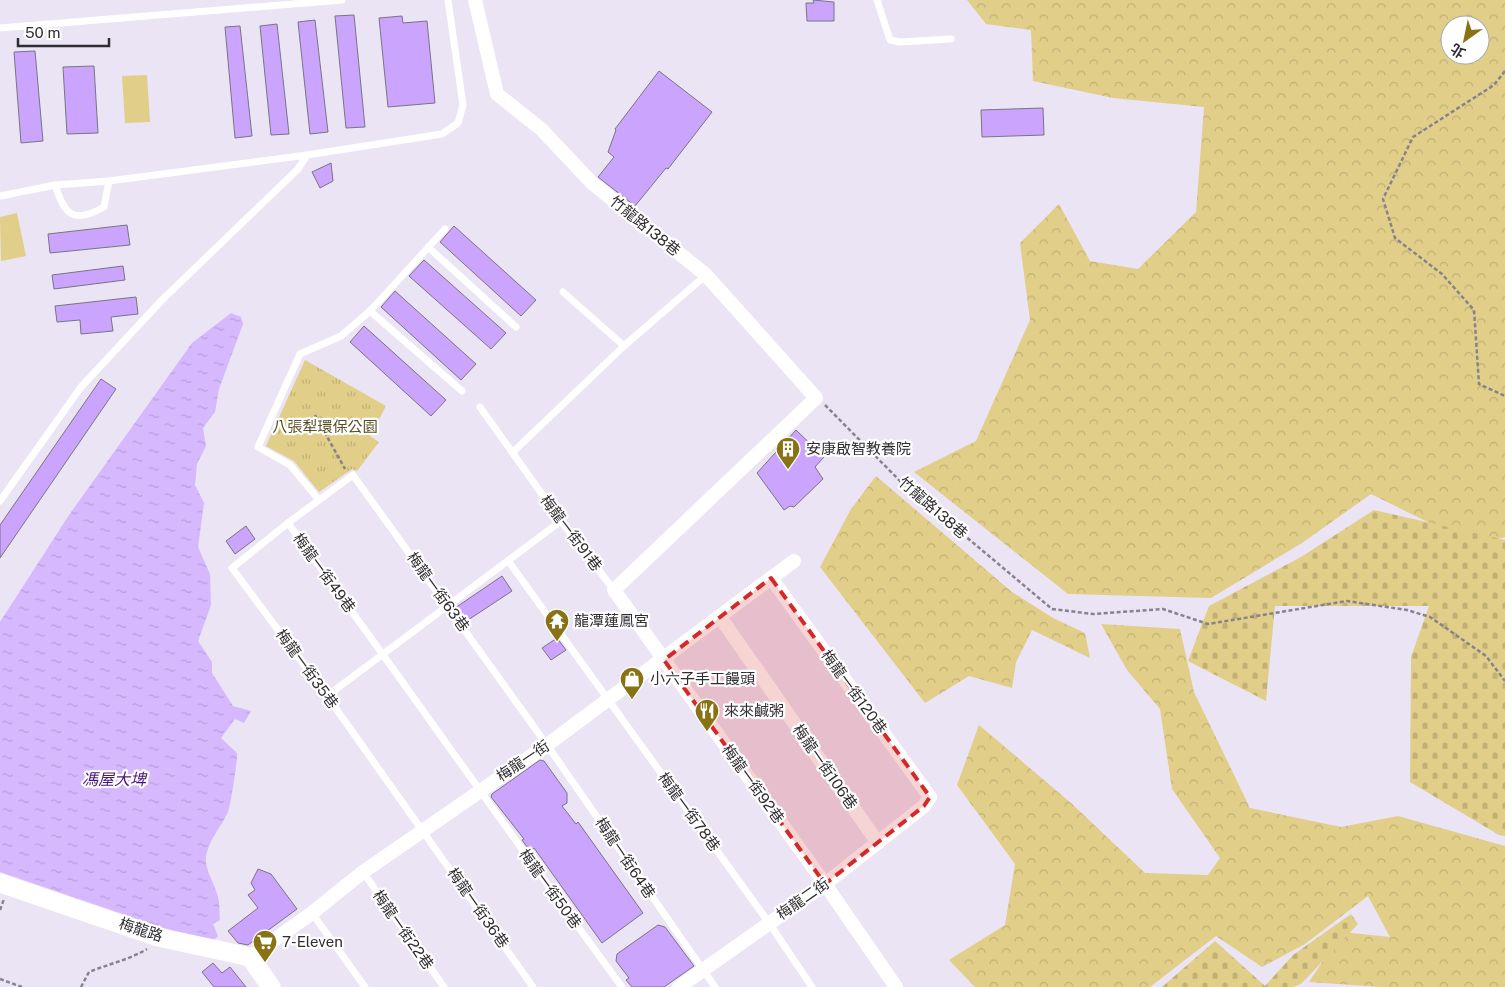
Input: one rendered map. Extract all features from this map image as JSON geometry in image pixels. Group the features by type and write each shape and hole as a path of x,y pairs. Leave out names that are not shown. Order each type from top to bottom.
{"street":[{"name":"竹龍路138巷","path":"475,0 497,94 541,129 592,183 706,275 816,398"},
{"path":"614,590 816,398"},
{"name":"梅龍一街","path":"250,957 312,913 363,872 547,745 664,660 794,561"},
{"name":"梅龍一街120巷","path":"771,578 930,797 924,806"},
{"name":"梅龍一街91巷","path":"614,590 664,660"},
{"name":"梅龍一街106巷","path":"720,617 878,843"},
{"name":"梅龍一街92巷","path":"664,660 825,884 896,987"},
{"name":"梅龍二街","path":"679,987 825,884 924,806"},
{"name":"梅龍路","path":"0,882 158,937 250,957"},
{"path":"250,957 272,987"}],"lane":[{"path":"0,28 342,0"},
{"path":"0,196 56,186 109,181 307,155 442,134 458,123 463,105 448,0"},
{"path":"877,0 890,40 900,42 951,39"},
{"path":"0,501 81,387 162,300 298,169 307,155"},
{"path":"56,186 62,206 72,215 87,216 104,207 109,181"},
{"path":"350,477 319,500 290,465 258,447 300,354 340,336 370,311 445,229"},
{"path":"428,248 516,327"},
{"path":"513,452 624,346 706,275"},
{"path":"563,292 624,346"},
{"path":"370,311 462,391"},
{"name":"梅龍一街91巷","path":"480,407 614,590"},
{"name":"梅龍一街63巷","path":"350,477 353,475 547,745"},
{"name":"梅龍一街49巷","path":"319,500 288,523 383,653 479,791"},
{"path":"327,696 508,562 561,520"},
{"name":"梅龍一街35巷","path":"288,523 232,568 423,830"},
{"name":"梅龍一街78巷","path":"508,562 769,923 812,987"},
{"name":"梅龍一街64巷","path":"547,745 715,987"},
{"name":"梅龍一街50巷","path":"479,791 622,987"},
{"name":"梅龍一街36巷","path":"423,830 534,987"},
{"name":"梅龍一街22巷","path":"363,872 444,987"},
{"path":"312,913 365,987"}],"path":[{"path":"1505,71 1494,85 1412,137 1383,199 1395,238 1442,274 1474,310 1479,384 1505,396"},
{"name":"竹龍路138巷","path":"816,398 902,483 1052,609 1093,614 1163,609 1208,624 1347,601 1398,609 1430,617 1486,656 1505,681"},
{"path":"315,415 350,477"},
{"path":"81,987 89,972 110,963 134,957 150,948 158,937"},
{"path":"0,979 22,987"}],"highlighted area":[{"path":"771,578 930,797 924,806 825,884 664,660"}],"green space":[{"path":"967,0 1505,0 1505,537 1476,546 1371,494 1302,543 1211,598 1068,594 914,472 976,441 1030,320 1020,243 1059,204 1090,261 1138,269 1196,212 1204,107 1113,98 1033,81 1031,30 986,24"},
{"path":"147,75 150,122 125,123 122,76"},
{"path":"17,213 26,256 1,261 0,217"},
{"name":"八張犁環保公園","path":"305,360 386,406 370,436 379,442 357,471 352,469 319,492 294,461 266,446"},
{"path":"876,476 1012,592 1053,618 1085,633 1090,658 1032,630 1016,662 1012,688 969,676 925,703 820,567 851,509"},
{"path":"1374,510 1505,540 1505,836 1499,835 1410,782 1411,657 1429,606 1275,606 1266,701 1188,661 1209,606 1301,557"},
{"path":"1101,624 1180,629 1194,692 1250,808 1341,827 1398,816 1505,846 1505,987 1381,987 1309,982 1342,932 1390,937 1368,896 1305,944 1262,967 1216,936 1150,987 975,987 949,960 1005,925 1015,864 957,785 979,725 1071,803 1145,873 1208,875 1220,858 1172,789 1160,709 1127,670"},
{"path":"1351,914 1358,924 1301,984 1293,987 1162,987 1215,941 1265,986 1293,955"}],"water":[{"name":"馮屋大埤","path":"231,313 241,317 243,324 219,389 215,412 203,428 206,446 197,464 195,485 204,503 198,547 210,574 211,605 198,641 212,662 212,673 233,706 251,711 244,723 235,719 221,738 237,753 237,757 228,811 212,839 206,856 210,877 219,900 220,920 213,924 218,936 215,939 196,939 0,872 0,622 69,515 192,343"}],"building":[{"path":"813,0 834,2 834,21 807,21 806,3 814,3"},
{"path":"354,15 365,127 346,128 335,16"},
{"path":"402,16 403,23 427,21 435,103 388,107 379,18"},
{"path":"315,20 328,132 310,134 298,22"},
{"path":"277,24 289,134 271,135 260,26"},
{"path":"240,26 252,136 235,138 225,27"},
{"path":"35,51 43,141 21,143 14,52"},
{"path":"94,66 98,133 67,134 63,67"},
{"path":"659,71 712,112 668,169 666,168 635,206 598,177 614,157 608,152 615,129"},
{"path":"1043,108 1044,135 982,137 981,110"},
{"path":"331,163 333,181 320,188 312,172"},
{"path":"127,225 130,245 50,253 48,234"},
{"path":"454,226 536,300 521,316 440,242"},
{"path":"424,260 506,333 491,349 409,276"},
{"path":"123,266 125,280 54,289 52,275"},
{"path":"395,291 476,364 461,380 381,307"},
{"path":"136,297 138,314 111,317 113,331 81,334 80,320 57,322 55,306"},
{"path":"364,326 446,400 431,416 350,342"},
{"path":"101,379 116,389 0,558 0,525"},
{"name":"安康啟智教養院","path":"796,430 824,457 815,467 823,479 794,507 790,506 784,510 757,473"},
{"path":"246,526 255,539 235,554 226,541"},
{"path":"502,576 512,591 465,622 455,608"},
{"name":"龍潭蓮鳳宮","path":"557,638 566,650 551,660 542,648"},
{"path":"540,760 544,761 567,793 567,803 562,806 576,824 578,822 643,913 602,943 534,848 530,851 522,840 524,839 491,797 492,794"},
{"path":"258,869 271,874 297,909 248,945 238,943 228,931 258,908 248,895 255,890 251,883"},
{"path":"658,925 665,927 694,966 664,987 632,987 626,980 629,978 616,961 617,954"},
{"path":"213,963 222,973 230,967 246,987 214,987 202,972"}],"place":[{"name":"安康啟智教養院","path":"788,470"},
{"name":"龍潭蓮鳳宮","path":"557,642"},
{"name":"小六子手工饅頭","path":"632,700"},
{"name":"來來鹹粥","path":"707,732"},
{"name":"7-Eleven","path":"265,963"}]}
